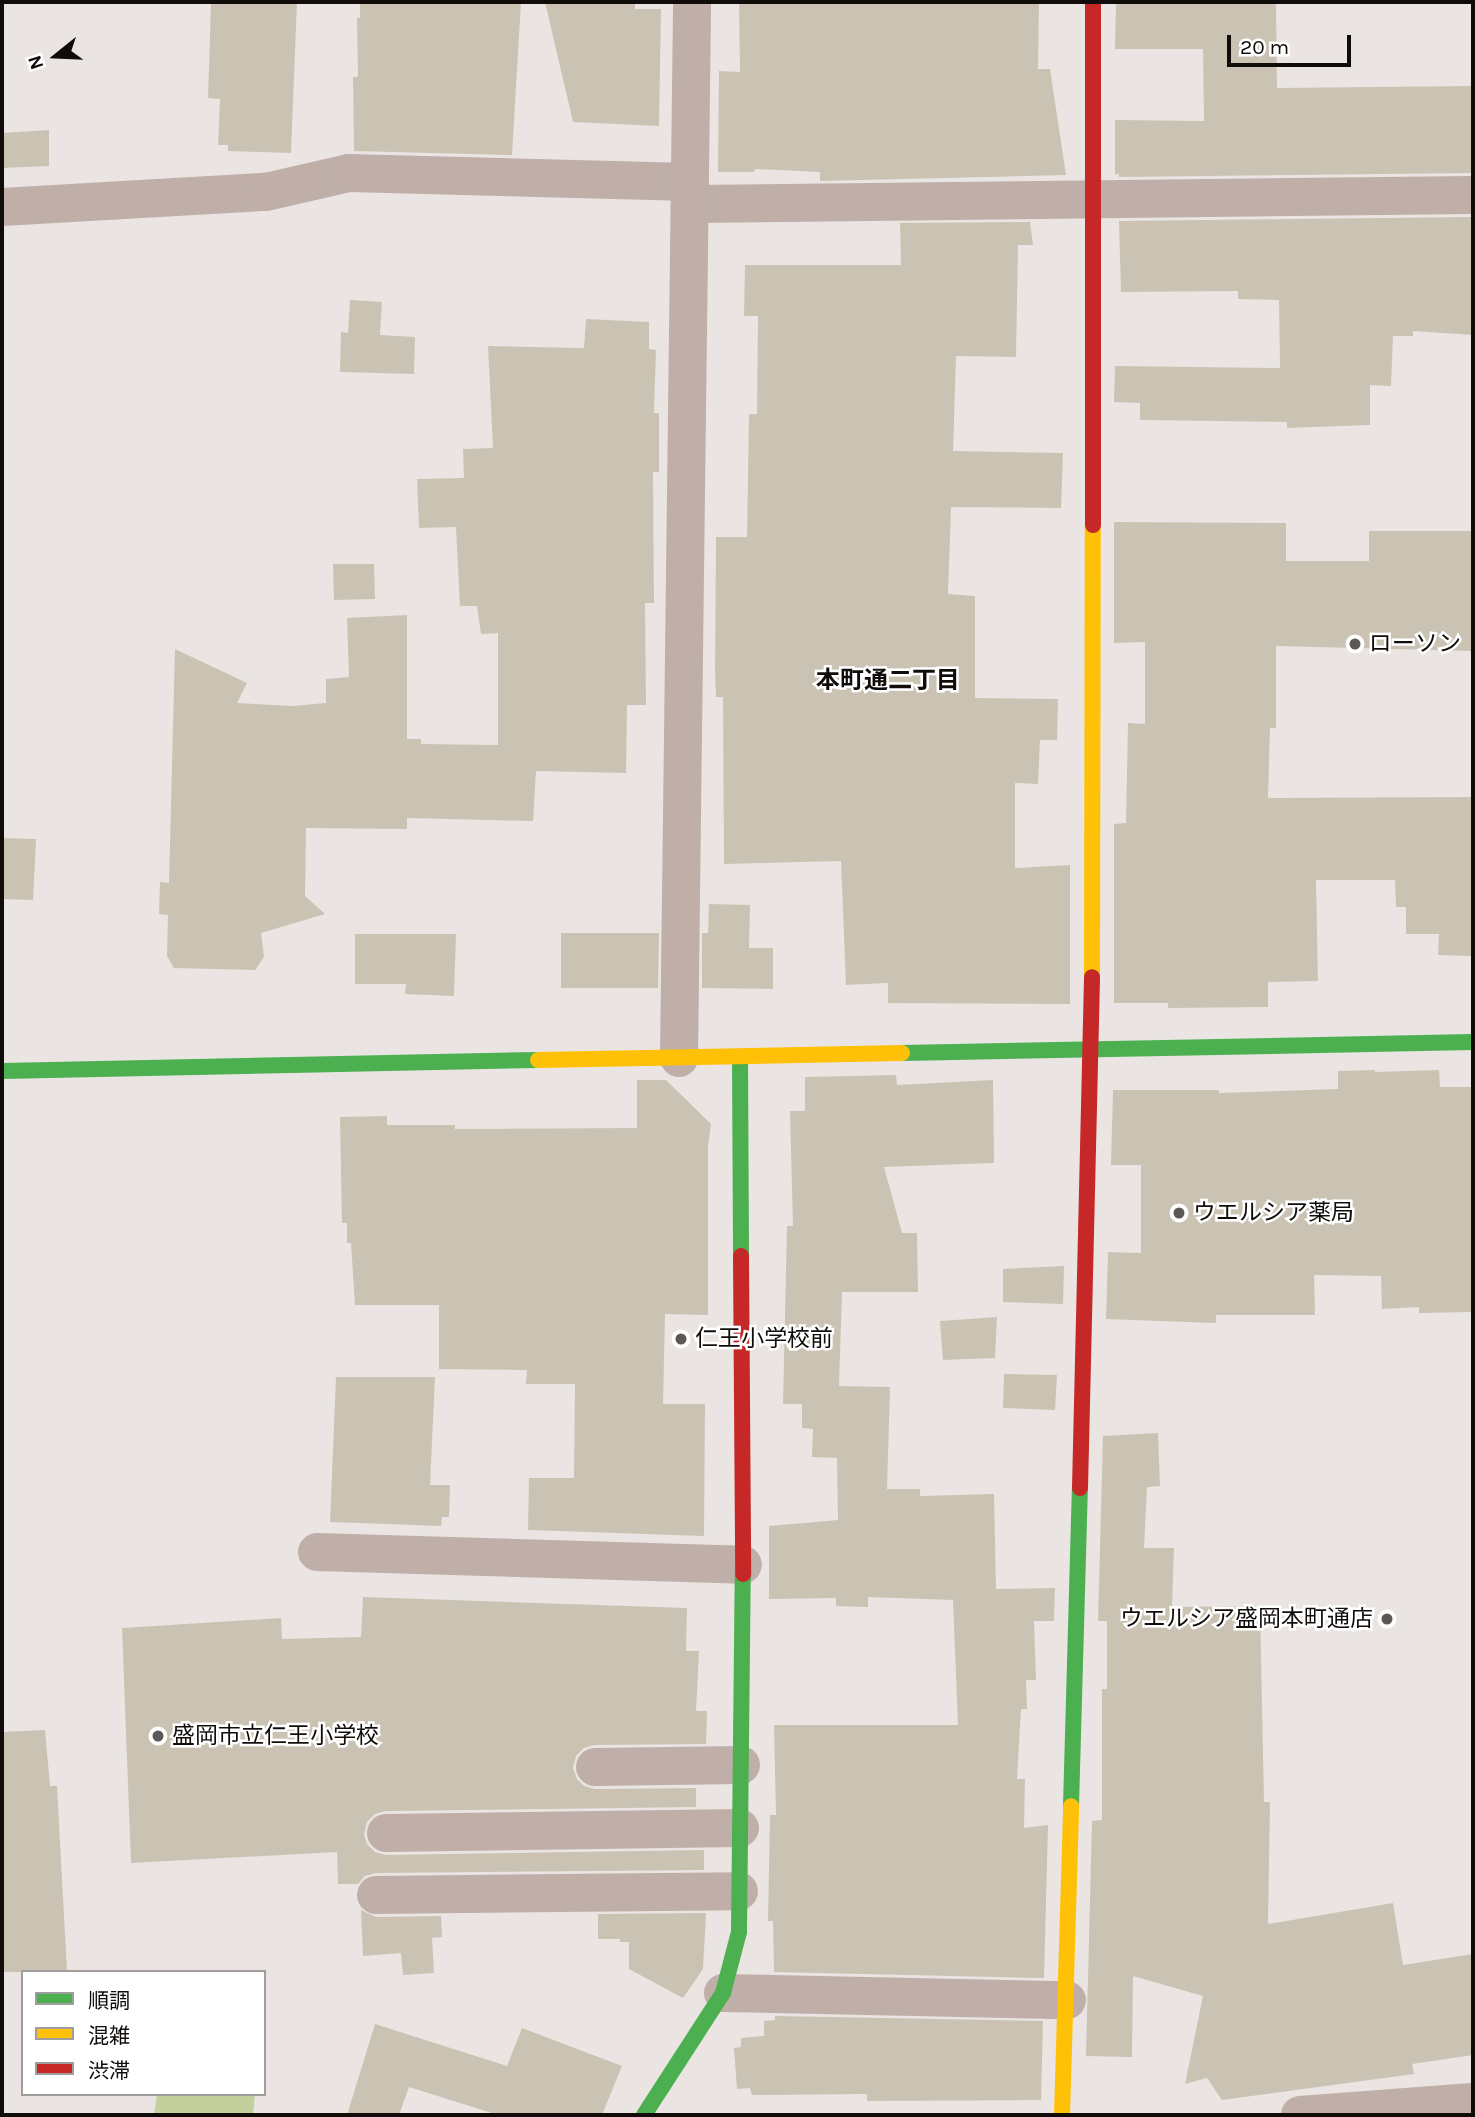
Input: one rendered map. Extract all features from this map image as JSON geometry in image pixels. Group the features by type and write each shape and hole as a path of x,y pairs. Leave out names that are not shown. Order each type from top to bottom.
{"street":[{"path":"679,1058 692,2"},
{"path":"1062,2115 1091,1050 1093,2"},
{"path":"2,207 266,192 349,173 691,193 1091,202 1473,195"},
{"path":"2,1070 1473,1042"},
{"path":"644,2115 723,1993 738,1932 743,1565 740,1057"},
{"path":"317,1552 743,1565"},
{"path":"595,1767 741,1765"},
{"path":"386,1833 740,1828"},
{"path":"376,1895 739,1891"},
{"path":"723,1993 1066,2000"},
{"path":"1300,2115 1473,2102"}],"shaded area":[{"path":"157,2096 255,2096 253,2115 154,2115"}],"building":[{"path":"211,2 297,2 291,153 228,151 228,145 218,145 220,99 208,98"},
{"path":"360,2 521,2 512,155 354,151 353,77 358,77 357,18 360,18"},
{"path":"545,2 635,2 635,9 661,9 659,126 573,122"},
{"path":"739,2 1039,2 1038,69 1050,69 1066,175 820,181 820,172 755,169 754,172 718,172 719,71 740,72"},
{"path":"1116,2 1276,2 1277,88 1473,86 1473,173 1119,177 1119,174 1115,174 1115,120 1204,121 1203,49 1115,49"},
{"path":"49,130 49,166 2,168 2,133"},
{"path":"1473,217 1473,335 1413,331 1413,336 1393,336 1391,386 1370,385 1370,425 1287,428 1287,422 1140,420 1140,403 1114,402 1115,366 1280,368 1279,300 1238,299 1238,291 1121,292 1119,221"},
{"path":"1030,222 1033,245 1018,245 1016,357 956,356 953,451 1063,453 1061,508 951,507 948,594 975,596 975,698 1058,699 1057,740 1040,740 1038,784 1015,783 1015,868 1070,865 1070,1004 888,1003 888,983 846,985 841,861 724,864 723,697 716,697 715,671 716,537 747,537 749,414 757,414 758,316 744,316 745,265 901,265 900,223"},
{"path":"350,300 382,302 380,335 415,337 414,374 340,372 341,332 348,333"},
{"path":"586,319 649,322 649,349 656,350 654,413 659,413 659,472 653,472 654,603 645,603 646,705 627,705 626,773 536,771 533,821 407,818 407,829 306,828 305,896 325,914 261,933 264,957 255,970 174,968 167,956 168,915 159,914 160,882 169,883 175,649 247,683 237,703 292,706 326,703 326,679 349,677 347,618 407,615 407,739 421,739 421,744 498,745 498,633 481,634 477,606 460,606 456,527 419,528 417,479 464,478 463,449 493,448 488,346 584,348"},
{"path":"1114,522 1286,523 1286,561 1369,561 1369,531 1473,531 1473,651 1276,646 1276,728 1270,728 1268,798 1473,797 1473,956 1438,955 1439,934 1406,934 1406,907 1396,907 1395,880 1316,880 1318,981 1268,982 1268,1007 1168,1008 1168,1003 1114,1003 1114,824 1126,823 1128,723 1145,724 1145,642 1114,643"},
{"path":"333,564 374,564 375,599 334,600"},
{"path":"2,838 36,839 33,900 2,899"},
{"path":"709,904 750,905 749,948 773,948 773,989 702,988 702,933 708,933"},
{"path":"561,933 659,933 658,988 561,988"},
{"path":"355,934 456,934 454,996 405,994 406,984 355,984"},
{"path":"1439,1070 1440,1087 1471,1087 1473,1091 1473,1312 1419,1313 1419,1307 1382,1309 1381,1276 1314,1275 1315,1315 1216,1315 1216,1323 1106,1319 1108,1252 1141,1253 1141,1165 1111,1165 1113,1090 1219,1090 1219,1093 1338,1089 1338,1071"},
{"path":"896,1075 897,1085 993,1080 994,1163 884,1167 902,1233 917,1233 918,1292 842,1292 839,1386 890,1387 887,1489 920,1489 920,1496 994,1494 996,1589 1055,1588 1054,1621 1034,1621 1036,1680 1026,1680 1027,1709 1021,1709 1017,1779 1025,1779 1024,1828 1048,1825 1044,1978 774,1972 773,1921 768,1921 770,1815 776,1815 774,1725 958,1725 953,1600 868,1597 868,1607 836,1606 836,1598 769,1599 769,1526 838,1520 837,1458 812,1457 813,1429 802,1428 802,1404 783,1404 787,1226 793,1226 790,1111 805,1111 805,1077"},
{"path":"637,1080 666,1080 711,1124 708,1147 708,1315 665,1314 663,1404 705,1404 704,1536 528,1530 529,1478 574,1478 575,1384 526,1384 527,1370 439,1369 439,1305 355,1305 351,1243 347,1243 347,1223 342,1223 340,1117 387,1116 387,1125 455,1125 455,1129 637,1128"},
{"path":"1064,1266 1063,1304 1003,1302 1003,1269"},
{"path":"997,1317 995,1358 943,1360 940,1321"},
{"path":"1004,1374 1057,1375 1055,1410 1003,1408"},
{"path":"336,1377 435,1377 430,1485 450,1485 449,1517 442,1517 441,1526 330,1522"},
{"path":"1158,1433 1160,1486 1147,1487 1144,1548 1174,1548 1172,1607 1260,1606 1264,1802 1270,1802 1268,1924 1393,1903 1403,1965 1473,1954 1473,2055 1412,2064 1414,2074 1222,2100 1207,2078 1185,2084 1203,1996 1133,1976 1132,2057 1086,2056 1092,1821 1102,1820 1102,1689 1107,1689 1107,1621 1098,1621 1103,1436"},
{"path":"363,1597 687,1608 686,1651 699,1651 696,1711 707,1711 706,1744 594,1745 584,1748 576,1756 573,1768 577,1779 584,1786 595,1789 696,1788 696,1807 386,1811 375,1814 367,1822 364,1834 367,1844 375,1852 386,1855 704,1850 704,1870 376,1873 365,1876 358,1884 338,1884 337,1852 131,1863 122,1628 281,1618 282,1639 361,1637"},
{"path":"45,1730 50,1786 57,1786 67,1970 2,1972 2,1732"},
{"path":"361,1910 376,1917 441,1916 442,1937 432,1938 434,1973 403,1975 401,1953 363,1956"},
{"path":"706,1913 703,1969 683,1998 629,1969 629,1942 620,1942 620,1939 598,1939 598,1914"},
{"path":"775,2016 1043,2021 1041,2100 867,2101 867,2094 752,2095 750,2088 737,2089 734,2048 741,2047 741,2038 764,2036 764,2021 775,2020"},
{"path":"375,2024 507,2066 522,2028 622,2066 602,2115 498,2115 409,2087 399,2115 347,2115"}],"traffic: fast":[{"path":"902,1053 1473,1042"},
{"path":"740,1057 741,1256"},
{"path":"2,1071 538,1060"},
{"path":"1071,1806 1080,1488"},
{"path":"644,2115 723,1993 739,1932 743,1574"}],"traffic: slow":[{"path":"1092,977 1093,525"},
{"path":"538,1060 902,1053"},
{"path":"1062,2115 1071,1806"}],"traffic: jam":[{"path":"1093,2 1093,525"},
{"path":"1080,1488 1092,977"},
{"path":"741,1256 743,1574"}],"place":[{"name":"ローソン","path":"1355,644"},
{"name":"ウエルシア薬局","path":"1179,1213"},
{"name":"仁王小学校前","path":"681,1339"},
{"name":"ウエルシア盛岡本町通店","path":"1387,1619"},
{"name":"盛岡市立仁王小学校","path":"158,1736"}],"district":[{"name":"本町通二丁目","path":"888,681"}]}
